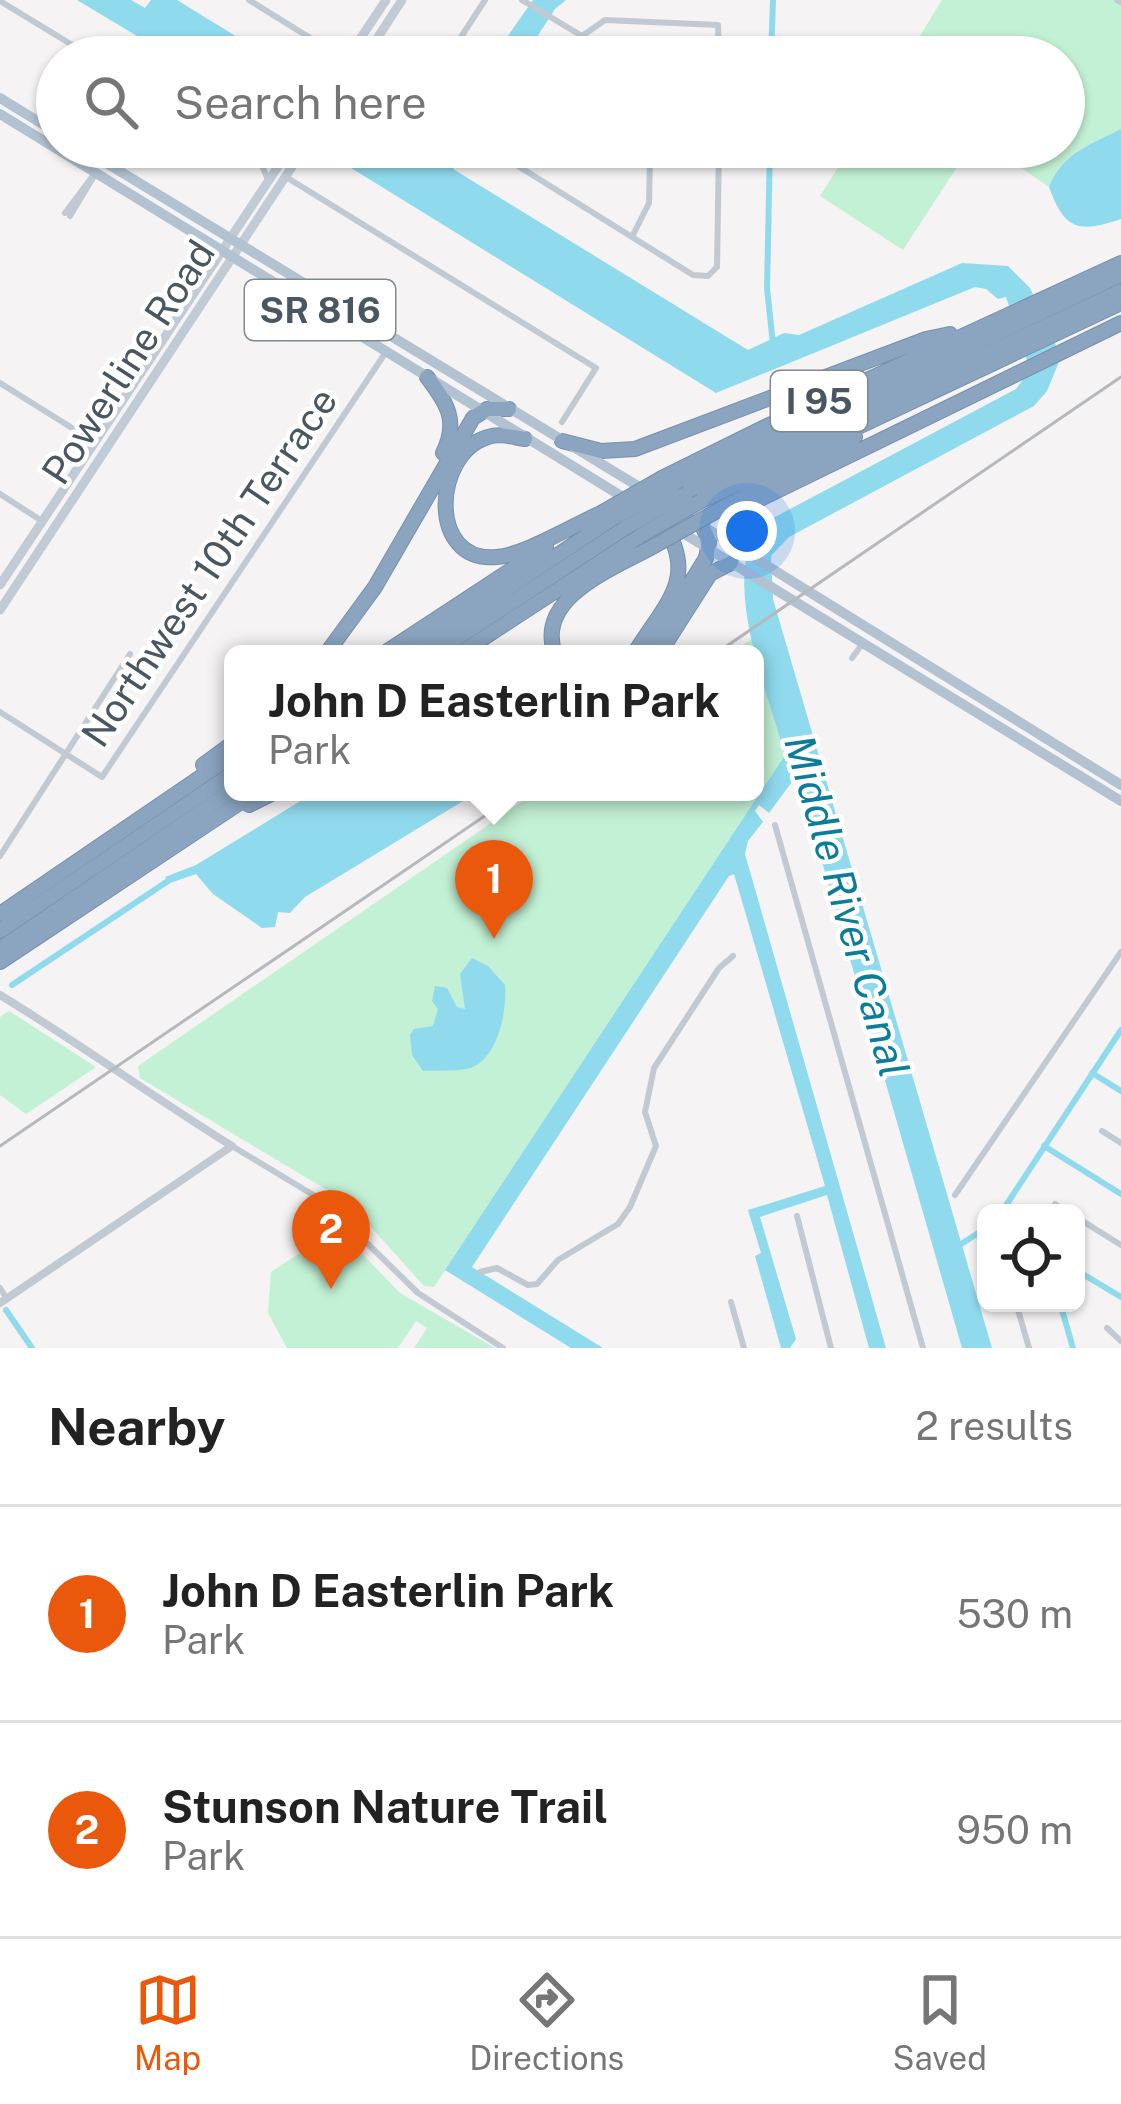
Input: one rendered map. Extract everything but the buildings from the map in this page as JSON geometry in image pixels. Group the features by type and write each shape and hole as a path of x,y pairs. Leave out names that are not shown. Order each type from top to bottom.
{"highway":[{"name":"I 95","path":"470,645 619,524 681,489 915,399 1046,317 1121,263"},
{"path":"1046,317 1121,275"},
{"path":"1046,317 1121,291"},
{"name":"I 95","path":"399,645 978,328 1019,330 1046,317 1121,303"},
{"path":"665,645 712,571 738,561 736,522 746,506 1121,322"},
{"path":"562,440 601,451 635,449 926,340 978,328"},
{"path":"681,489 1019,330"},
{"path":"418,509 452,430 446,402 428,377"},
{"path":"554,645 551,628 565,601 654,546 869,430 915,399"},
{"path":"333,645 369,596 480,411 509,410"},
{"path":"525,439 487,437 461,458 445,513 448,530 460,546 477,556 504,556 619,524"},
{"path":"639,645 680,574 678,548 661,520"},
{"path":"422,645 619,524"},
{"path":"446,645 619,524"},
{"path":"652,645 709,549 702,525"},
{"path":"119,832 160,795 224,749"},
{"path":"0,914 224,767"},
{"path":"0,931 146,832 224,768"},
{"path":"0,949 224,796"},
{"path":"0,962 242,801"},
{"path":"196,832 257,801"}],"main road":[{"path":"360,36 386,0"},
{"path":"379,36 402,0"},
{"name":"SR 816","path":"2,105 36,122"},
{"name":"SR 816","path":"2,105 36,130"},
{"name":"SR 816","path":"87,168 411,350 702,525 738,561 784,595 1121,801"},
{"path":"90,170 113,168"},
{"name":"SR 816","path":"113,168 386,352 525,439 709,549 792,584 1121,785"},
{"name":"Powerline Road","path":"0,610 138,400 277,168"},
{"path":"286,177 287,168"},
{"name":"Powerline Road","path":"0,585 134,382 292,168"},
{"path":"386,352 411,350"},
{"path":"134,382 138,400"},
{"path":"122,425 126,394"},
{"path":"55,501 55,527"},
{"path":"40,549 42,521"},
{"path":"854,621 862,643 884,640"},
{"path":"953,698 974,695"},
{"path":"1012,734 1031,729"}],"street":[{"path":"249,0 310,36"},
{"path":"461,36 484,0"},
{"path":"523,0 582,36 605,20 718,25 718,36"},
{"path":"0,1 58,36"},
{"path":"263,168 268,180"},
{"path":"521,168 693,275 708,276 717,267 719,168"},
{"path":"632,237 649,203 650,168"},
{"path":"68,215 90,170"},
{"path":"286,177 596,368 562,422"},
{"name":"Northwest 10th Terrace","path":"66,754 102,777 386,352"},
{"path":"0,382 94,442"},
{"path":"0,494 42,521"},
{"path":"853,658 862,643"},
{"path":"0,856 130,654"},
{"path":"0,712 66,754"},
{"path":"775,825 923,1348"},
{"path":"956,1195 1121,952"},
{"path":"485,1272 501,1269 528,1285 537,1284 558,1260 625,1215 656,1147 645,1112 654,1068 718,968 733,956"},
{"path":"0,995 326,1202 418,1293 503,1348"},
{"path":"1102,1131 1121,1143"},
{"path":"0,1288 3,1301 232,1146"},
{"path":"797,1216 832,1348"},
{"path":"1085,1222 1121,1245"},
{"path":"731,1302 744,1348"},
{"path":"1019,1312 1029,1348"},
{"path":"1107,1328 1121,1341"}],"green space":[{"path":"942,0 1121,0 1121,129 1085,147 1085,36 920,36"},
{"path":"838,168 956,168 903,250 820,196"},
{"path":"1021,168 1060,168 1049,187"},
{"path":"764,678 785,755 764,787"},
{"path":"523,801 755,801 434,1287 424,1286 361,1216 327,1190 140,1078 138,1066"},
{"path":"9,1011 96,1067 26,1114 0,1095 0,1017"},
{"path":"329,1234 345,1236 400,1293 495,1348 414,1348 427,1328 416,1321 398,1348 287,1348 268,1313 271,1272"}],"water":[{"path":"77,0 131,0 145,8 151,0 177,0 236,36 137,36"},
{"path":"533,0 566,0 538,36 508,36"},
{"path":"1121,129 1121,219 1075,225 1055,202 1049,187 1054,176 1060,168 1085,168 1085,147"},
{"name":"Middle River Canal","path":"351,168 454,168 748,350 784,333 799,335 962,263 1008,266 1030,288 1061,357 1047,391 1034,406 789,537 771,556 773,599 977,1297 977,1312 981,1312 992,1348 962,1348 797,775 769,813 759,805 755,811 763,822 748,841 745,854 886,1348 869,1348 827,1195 760,1217 796,1339 790,1348 781,1348 755,1256 761,1253 748,1210 825,1186 734,874 472,1267 603,1348 571,1348 445,1270 755,801 764,801 764,787 785,755 764,686 764,645 753,645 746,606 744,576 749,548 760,525 1016,389 1030,370 1006,297 998,299 975,287 716,393"},
{"path":"300,801 463,801 305,897 290,913 278,912 275,927 262,928 213,894 196,874 170,883 165,877 196,865"},
{"path":"472,958 488,966 505,985 503,1019 495,1042 473,1067 423,1071 412,1055 410,1035 414,1029 433,1026 438,1009 432,1001 435,986 447,988 457,1007 465,1009 460,974"}],"waterway":[{"path":"772,36 773,0"},
{"path":"770,168 767,288 773,344"},
{"path":"12,985 168,881"},
{"path":"1007,1204 1121,1030"},
{"path":"1092,1073 1121,1091"},
{"path":"1044,1146 1121,1194"},
{"path":"958,1246 977,1234"},
{"path":"1085,1275 1121,1297"},
{"path":"6,1310 32,1348"},
{"path":"1063,1312 1073,1348"}],"railway":[{"path":"728,645 1121,377"},
{"path":"0,1146 507,801"}],"place":[{"name":"John D Easterlin Park","path":"494,939"},
{"name":"Stunson Nature Trail","path":"331,1289"}]}
